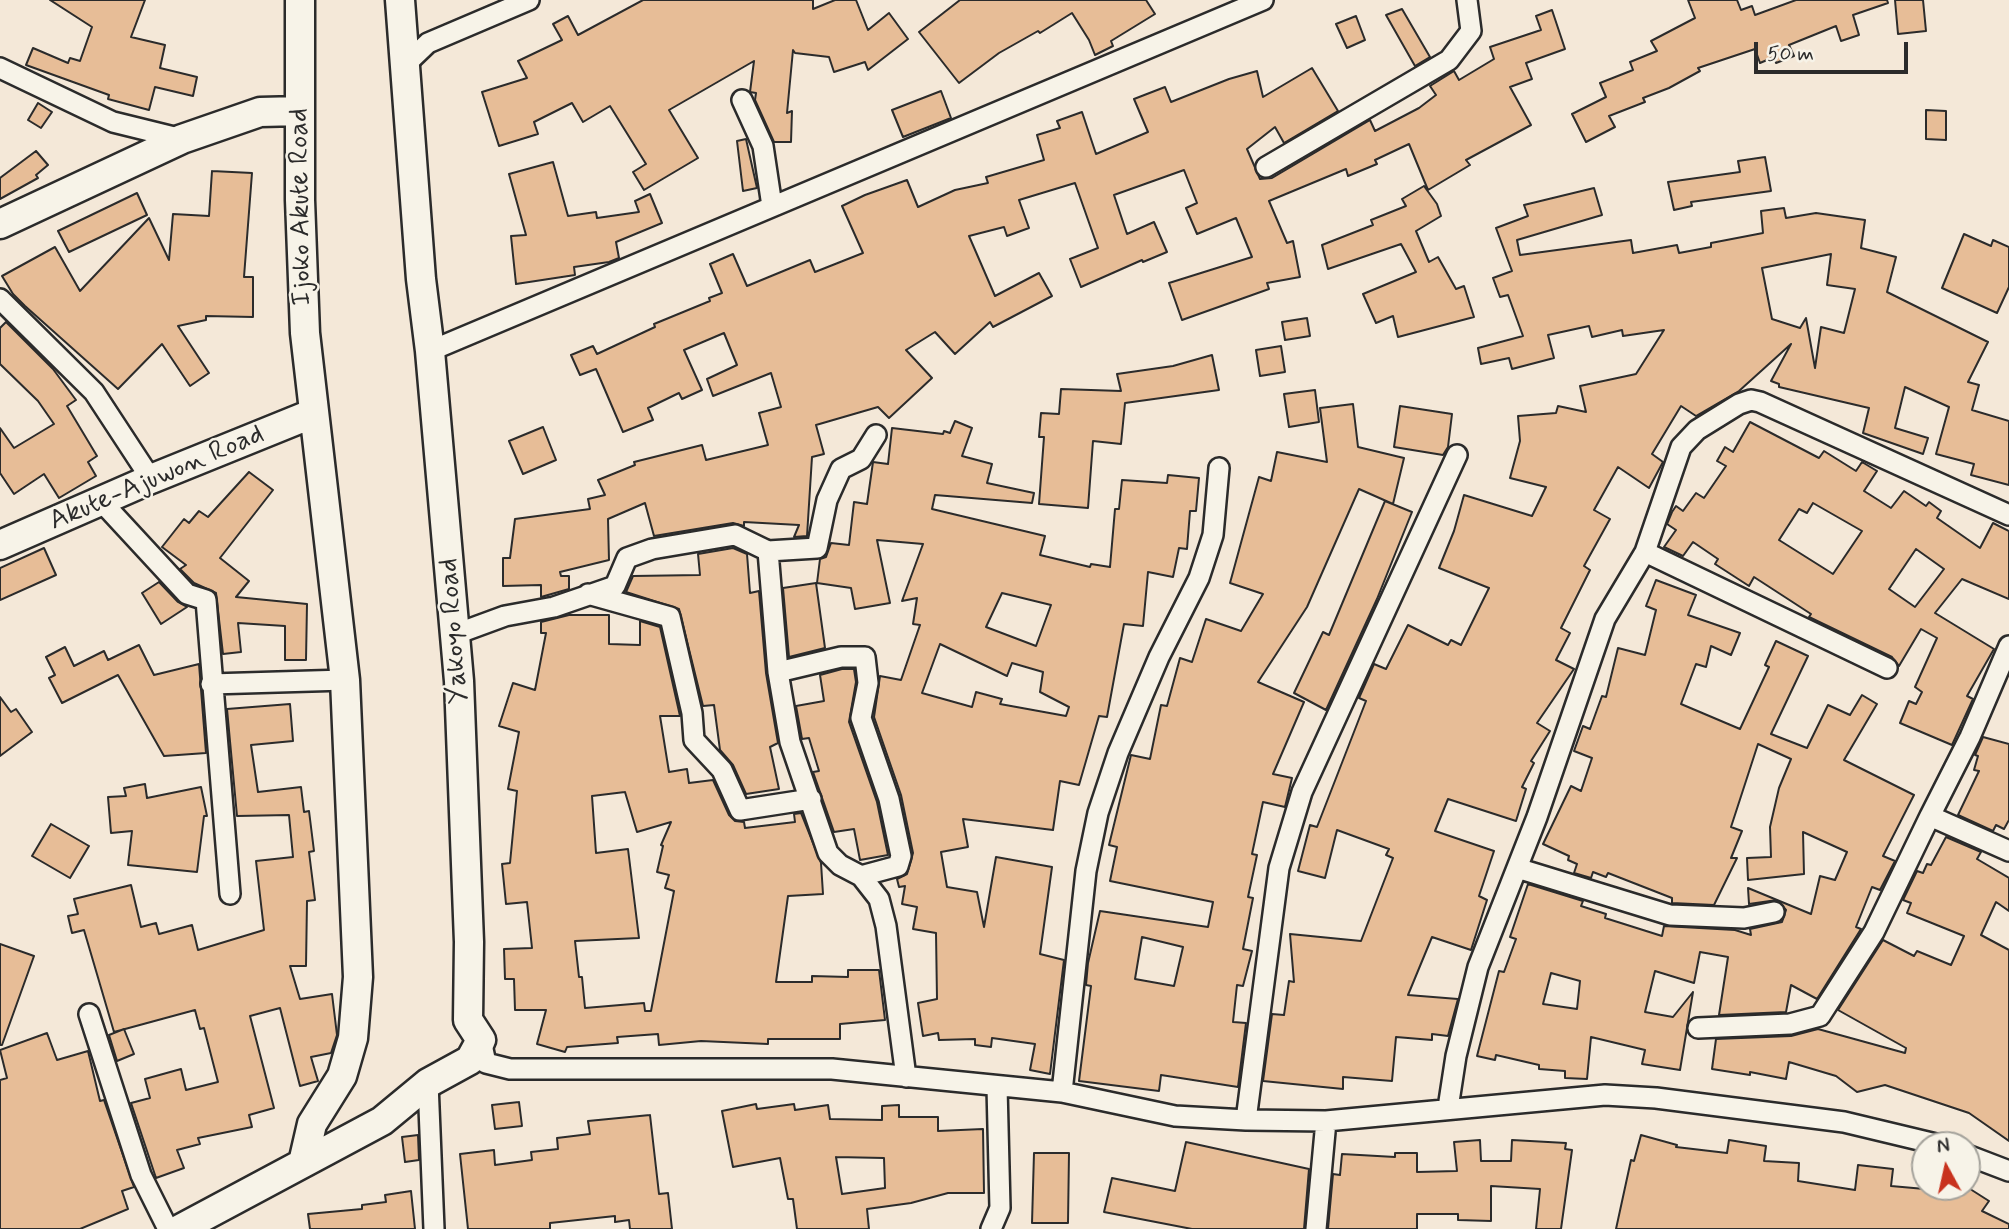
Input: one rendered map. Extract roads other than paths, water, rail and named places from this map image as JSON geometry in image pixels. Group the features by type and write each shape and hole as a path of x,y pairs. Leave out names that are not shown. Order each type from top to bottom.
{"main road":[{"name":"Ijoko Akute Road","path":"299,0 305,332 314,414"},
{"name":"Yakoyo Road","path":"400,0 421,279 456,634 466,795 468,1020 481,1040"},
{"path":"0,224 182,139 260,112 300,111"},
{"path":"303,1163 313,1124 342,1076 353,1038 358,977 345,680 314,414"},
{"name":"Akute-Ajuwon Road","path":"0,545 151,479 314,414"},
{"path":"180,1229 382,1121 428,1083 470,1060 481,1040"}],"street":[{"path":"405,65 428,43 529,0"},
{"path":"430,351 1263,0"},
{"path":"1266,167 1449,60 1471,31 1466,0"},
{"path":"0,68 113,122 182,139"},
{"path":"742,100 763,146 772,206"},
{"path":"0,299 94,392 151,479"},
{"path":"1448,1108 1456,1056 1478,967 1517,868 1605,620 1645,552 1681,447 1697,430 1751,400 2009,515"},
{"path":"456,634 505,616 554,607 615,586 627,558 652,549 735,535 768,551 817,548 827,500 841,468 861,459 876,435"},
{"path":"1246,1120 1279,868 1302,792 1457,455"},
{"path":"1062,1092 1086,871 1098,813 1118,753 1158,657 1199,578 1213,535 1219,468"},
{"path":"101,501 187,594 206,600 230,894"},
{"path":"768,551 778,673 790,742 828,853 840,865 861,876 879,899 886,926 906,1077"},
{"path":"1645,552 1887,668"},
{"path":"588,594 670,617 692,713 694,740 722,770 740,810 811,799"},
{"path":"1698,1028 1790,1024 1820,1016 1874,932 1970,737 2009,646"},
{"path":"778,673 841,657 865,657 868,682 861,718 889,799 901,856 898,866 861,876"},
{"path":"211,684 345,680"},
{"path":"1930,816 2009,851"},
{"path":"1517,868 1670,915 1744,918 1774,912"},
{"path":"89,1014 141,1175 168,1229"},
{"path":"481,1040 486,1063 510,1069 832,1069 1062,1092 1175,1116 1326,1121 1605,1095 1656,1098 1844,1122 1911,1138"},
{"path":"428,1083 434,1229"},
{"path":"991,1229 1000,1209 997,1087"},
{"path":"1316,1229 1326,1121"},
{"path":"1981,1160 2009,1171"}]}
